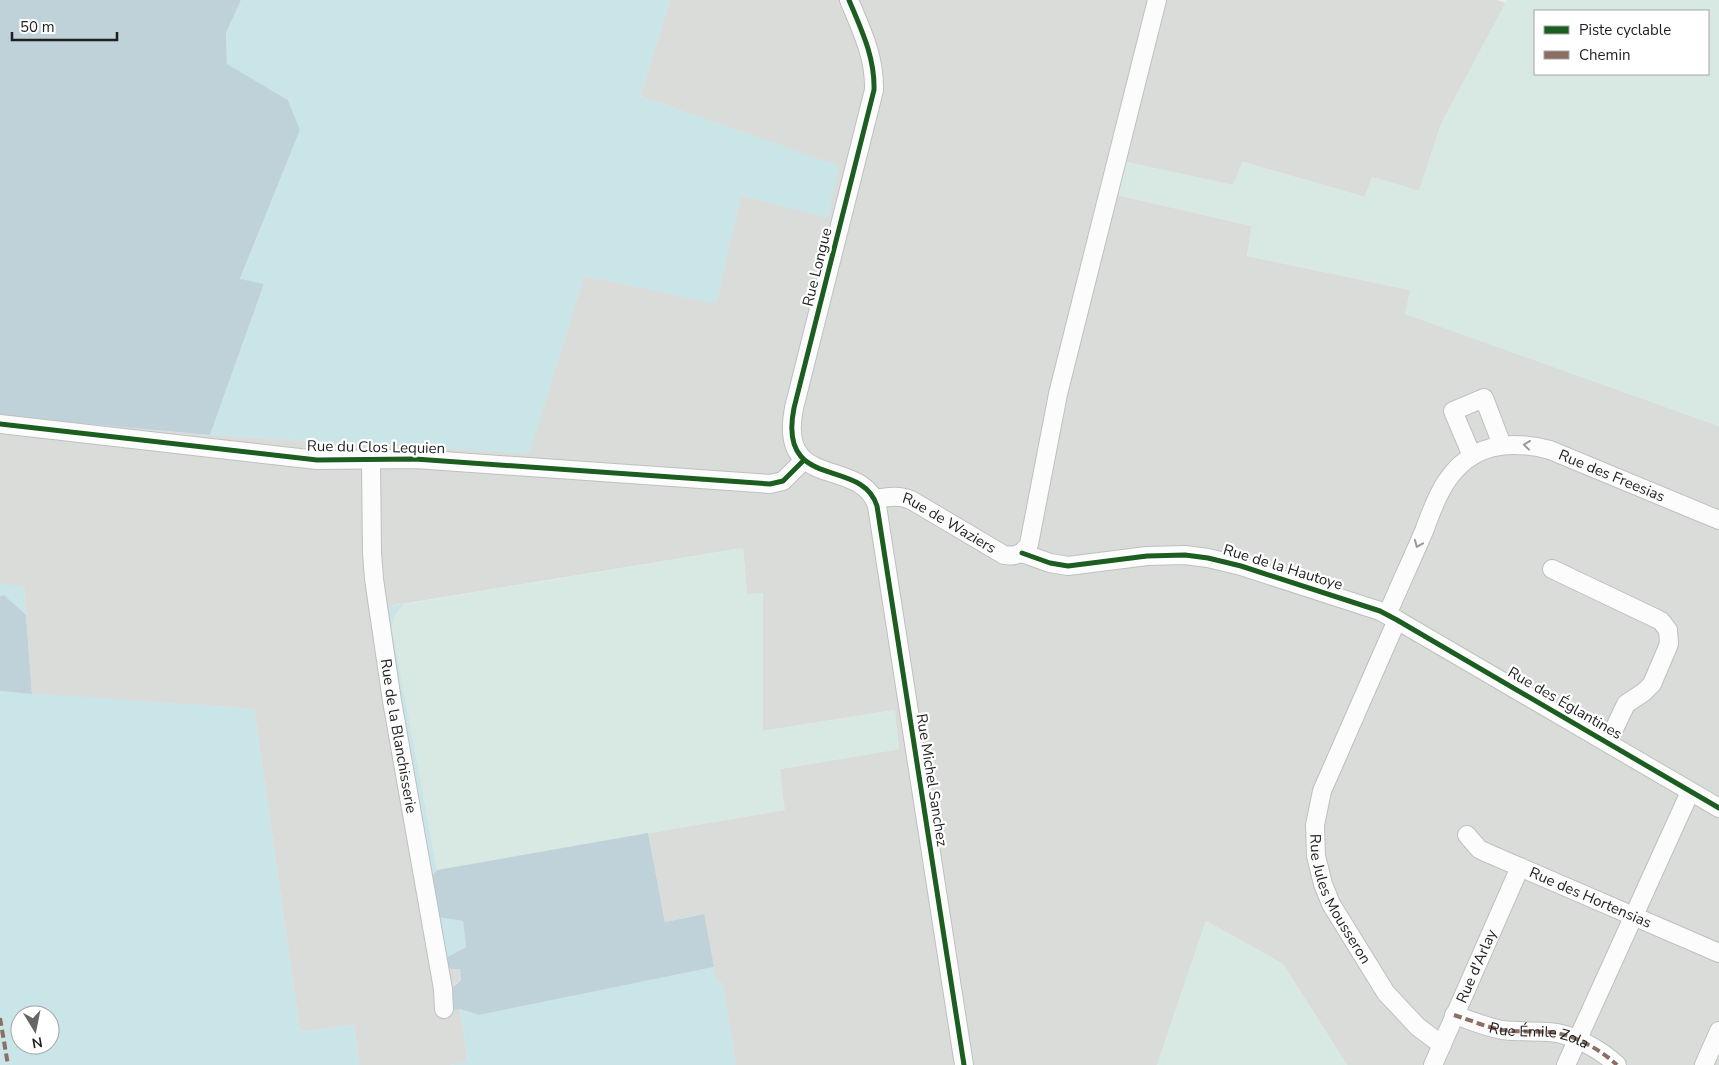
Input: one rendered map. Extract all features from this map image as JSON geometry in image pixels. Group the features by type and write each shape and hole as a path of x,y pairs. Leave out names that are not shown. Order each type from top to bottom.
{"street":[{"name":"Rue Longue","path":"804,460 793,440 793,416 874,90 874,74 870,55 849,0"},
{"path":"1022,553 1026,549 1030,538 1058,394 1157,0"},
{"path":"1472,456 1453,411 1484,398 1502,445"},
{"name":"Rue du Clos Lequien","path":"0,424 317,460 415,459 770,484 783,481 804,460"},
{"name":"Rue des Freesias","path":"1392,617 1445,484 1453,472 1472,456 1484,450 1502,445 1525,444 1550,450 1719,520"},
{"name":"Rue de la Blanchisserie","path":"371,460 374,579 392,701 443,989 444,1009"},
{"path":"804,460 822,471 860,483 875,499"},
{"name":"Rue de Waziers","path":"875,499 891,496 905,498 998,553 1009,556 1022,553"},
{"name":"Rue Michel Sanchez","path":"875,499 964,1065"},
{"name":"Rue de la Hautoye","path":"1022,553 1050,563 1068,566 1147,556 1180,555 1208,558 1241,566 1392,617"},
{"path":"1552,569 1654,618 1661,622 1668,630 1669,644 1652,684 1644,692 1629,700 1608,742"},
{"name":"Rue des Églantines","path":"1392,617 1719,808"},
{"name":"Rue Jules Mousseron","path":"1392,617 1322,791 1315,824 1316,856 1320,876 1331,904 1390,998 1418,1027 1442,1045"},
{"path":"1566,1065 1632,916 1690,792"},
{"name":"Rue des Hortensias","path":"1467,835 1480,849 1719,953"},
{"name":"Rue d'Arlay","path":"1433,1065 1520,867"},
{"name":"Rue Émile Zola","path":"1454,1014 1494,1028 1509,1031 1555,1033 1577,1040 1600,1052 1617,1065"},
{"path":"1704,1065 1719,1031"}],"shaded area":[{"path":"0,0 241,0 226,33 227,64 288,100 300,130 240,279 264,284 210,435 0,416"},
{"path":"241,0 670,0 640,96 839,166 828,218 741,195 716,304 584,276 529,454 210,435 264,284 240,280 300,130 288,100 227,64 226,33"},
{"path":"670,0 1497,0 1506,3 1441,124 1419,191 1372,177 1365,197 1243,162 1233,185 1126,162 1117,195 1252,226 1247,256 1410,290 1406,314 1719,426 1719,1065 1347,1065 1283,964 1206,921 1157,1065 736,1065 722,982 716,982 703,914 665,922 648,833 784,810 780,769 899,749 894,710 763,731 763,594 747,594 743,548 383,607 446,967 451,969 460,968 461,980 455,984 449,1010 460,1009 468,1062 450,1065 359,1065 354,1025 300,1032 254,709 32,694 24,587 0,584 0,416 210,435 529,453 584,276 716,303 741,195 828,217 838,166 640,96"},
{"path":"1507,0 1719,0 1719,426 1405,314 1410,290 1247,256 1252,226 1117,195 1126,162 1233,185 1242,162 1365,197 1372,177 1419,191 1441,124"},
{"path":"743,548 747,594 763,593 763,731 895,710 899,749 780,769 785,810 437,870 392,628 393,618 397,611 405,604"},
{"path":"0,584 24,586 26,615 4,595 0,596"},
{"path":"4,595 26,615 32,694 0,691 0,596"},
{"path":"405,604 399,609 392,628 437,870 429,880 382,607"},
{"path":"0,691 254,709 300,1032 354,1025 359,1065 0,1065"},
{"path":"648,833 665,922 704,914 714,967 479,1015 460,1009 449,1011 450,990 461,980 460,969 446,967 444,959 466,947 463,921 436,917 429,880 437,870"},
{"path":"436,917 463,921 466,947 444,959"},
{"path":"1206,921 1283,964 1347,1065 1157,1065"},
{"path":"714,967 716,982 722,981 736,1065 450,1065 468,1061 460,1009 479,1015"}],"marked path":[{"path":"1454,1015 1502,1030 1558,1033 1577,1039 1594,1048 1617,1065"},
{"path":"0,1018 8,1065"}],"cycle path":[{"path":"849,0 870,55 874,90 794,408 792,435 798,452 809,463 855,482 868,491 877,506 964,1065"},
{"path":"0,424 317,460 415,459 770,484 783,481 804,460"},
{"path":"1022,553 1050,563 1068,566 1147,556 1185,555 1208,558 1241,566 1380,611 1719,808"}]}
